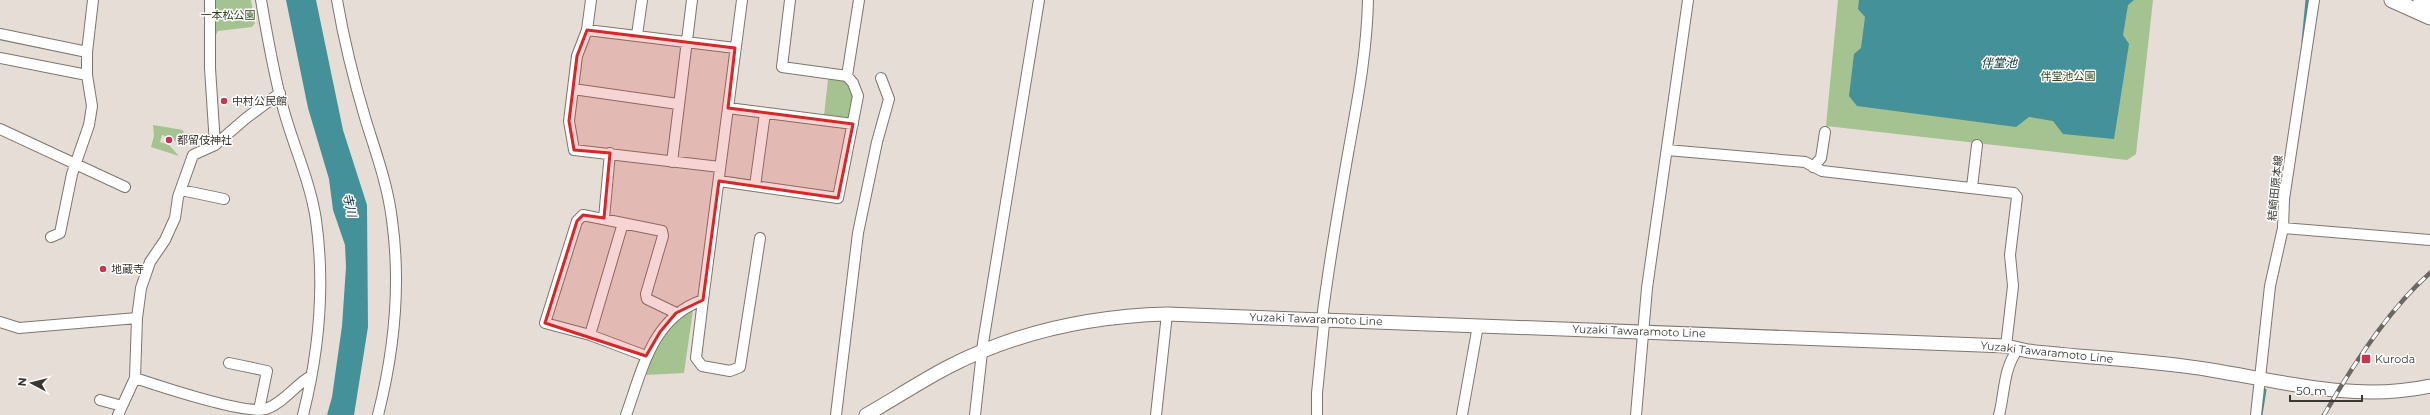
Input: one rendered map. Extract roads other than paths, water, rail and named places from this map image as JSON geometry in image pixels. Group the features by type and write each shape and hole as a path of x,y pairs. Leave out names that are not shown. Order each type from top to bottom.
{"highway":[{"path":"2392,0 2430,17"},
{"path":"2421,0 2430,2"}],"main road":[{"name":"Yuzaki Tawaramoto Line","path":"866,415 950,366 982,352 1033,334 1101,319 1167,314 1644,331 2012,348 2211,370 2338,391 2384,391 2430,386"}],"street":[{"path":"51,237 60,233 76,163 89,125 92,106 87,75 87,52 93,0"},
{"path":"210,0 210,68 215,145"},
{"path":"261,0 280,93 316,219 321,275 317,339 303,415"},
{"path":"337,0 355,84 383,176 392,220 396,276 395,313 393,339 378,415"},
{"path":"591,0 587,30 578,56 569,121 574,150 720,167"},
{"path":"637,36 642,0"},
{"path":"672,162 692,0"},
{"path":"742,0 696,358 702,366 730,371 740,367 760,238"},
{"path":"719,181 838,198 858,96 853,83 847,76 782,67 790,0"},
{"path":"847,76 859,0"},
{"path":"975,415 982,352 1039,0"},
{"path":"1317,415 1317,393 1324,324 1322,319 1329,265 1367,39 1368,0"},
{"path":"1636,415 1647,288 1688,0"},
{"name":"結崎田原本線","path":"2256,415 2270,286 2285,228 2284,199 2314,0"},
{"path":"587,30 735,48"},
{"path":"0,34 87,52"},
{"path":"0,58 87,75"},
{"path":"836,415 858,233 877,142 889,99 881,78"},
{"path":"573,89 678,104"},
{"path":"100,400 120,410 136,378 137,318 141,288 150,262 165,240 175,218 181,190 193,155 215,145 250,114 280,93"},
{"path":"728,108 853,124"},
{"path":"756,186 765,113"},
{"path":"0,129 125,187"},
{"path":"1813,167 1821,158 1825,132"},
{"path":"1972,187 1977,145"},
{"path":"1667,150 1805,162 1822,171 1878,179 1972,187 2014,193 2017,197 2010,255 2013,286 2012,348 2011,358 2006,370 1999,415"},
{"path":"604,218 610,153"},
{"path":"181,190 224,199"},
{"path":"646,356 590,335 545,323 576,221 583,215 604,218 662,231 663,236 646,294 647,300 676,313"},
{"path":"590,335 623,223"},
{"path":"2285,228 2430,240"},
{"path":"626,415 646,356 660,332 676,313 703,300"},
{"path":"1156,415 1167,314"},
{"path":"0,322 19,328 137,318"},
{"path":"1462,415 1478,331 1481,326"},
{"path":"229,363 267,371 259,410"},
{"path":"136,378 240,408 259,410 278,403 311,376"}],"water":[{"name":"寺川","path":"286,0 316,0 343,130 367,205 368,327 354,415 327,415 332,397 342,326 346,267 345,245 333,210 329,179 308,108"},
{"name":"伴堂池","path":"1859,0 2134,0 2128,5 2123,35 2129,44 2114,139 2063,134 2053,121 2029,117 2016,127 1857,106 1849,96 1854,54 1861,48 1865,17 1858,9"}],"waterway":[{"path":"2303,42 2307,0"},
{"path":"2261,415 2265,390"}],"railway":[{"path":"2324,415 2346,378 2386,321 2430,273"}],"place":[{"name":"中村公民館","path":"224,101"},
{"name":"都留伎神社","path":"169,140"},
{"name":"地蔵寺","path":"103,269"},
{"name":"Kuroda","path":"2366,359"}],"park label":[{"name":"一本松公園","path":"228,15"},
{"name":"伴堂池公園","path":"2068,76"}]}
